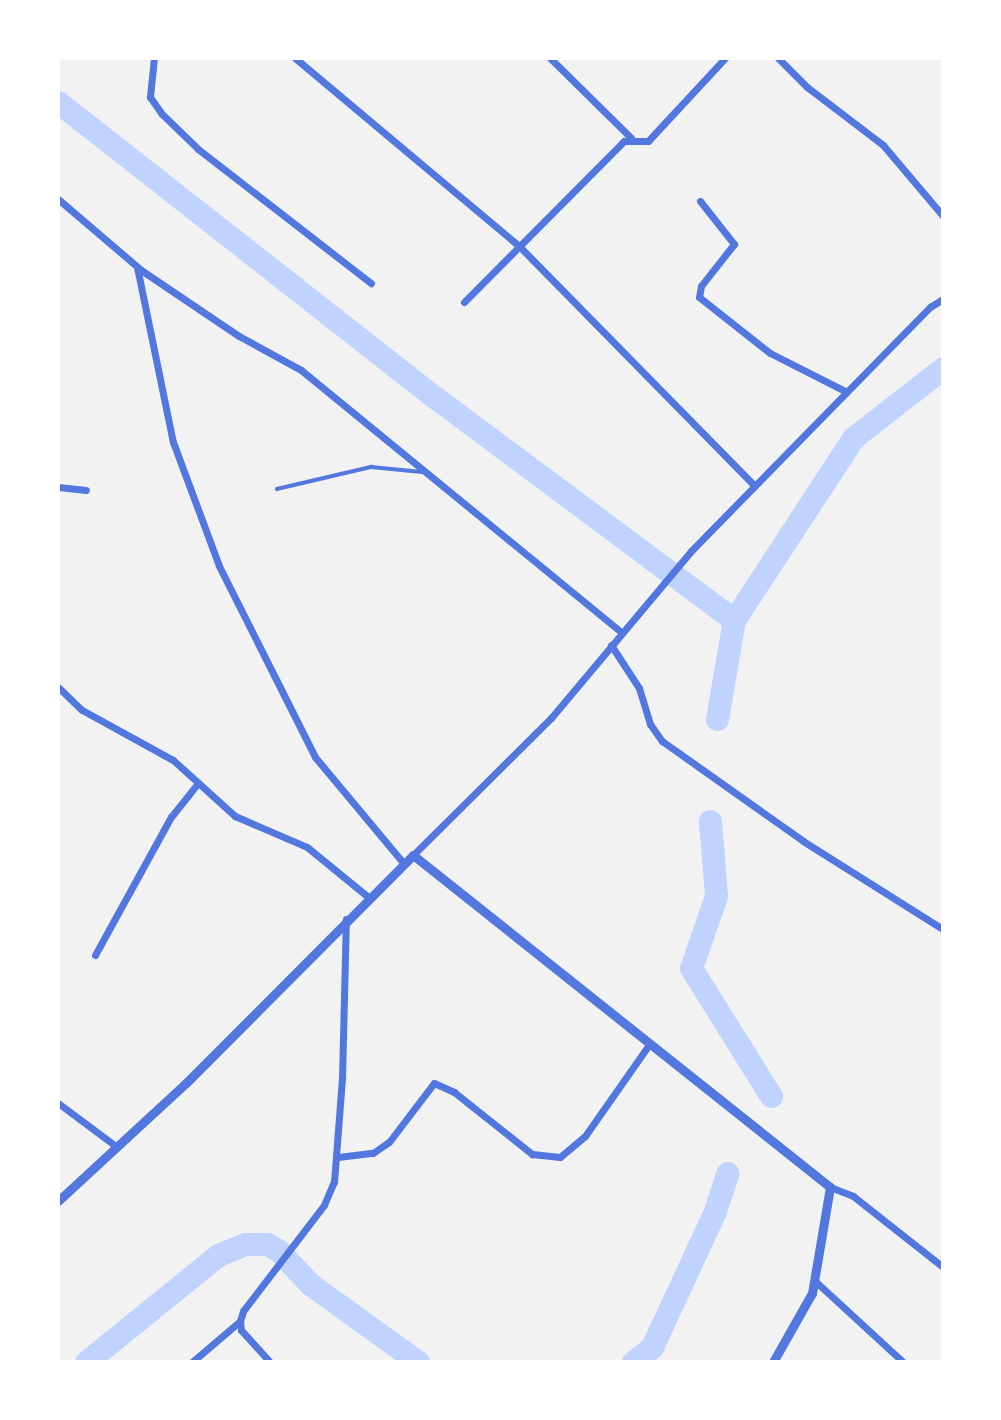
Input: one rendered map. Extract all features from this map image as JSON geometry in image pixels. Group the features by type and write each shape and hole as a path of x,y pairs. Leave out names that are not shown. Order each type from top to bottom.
{"street":[{"path":"154,58 150,97 162,114 198,149 371,283"},
{"path":"550,58 631,138 648,141 725,58"},
{"path":"778,58 807,87 883,145 943,216"},
{"path":"301,59 520,247 755,486"},
{"path":"464,302 631,138"},
{"path":"58,199 137,267 239,335 301,370 622,633"},
{"path":"701,201 734,244 701,286 699,297 770,353 848,392"},
{"path":"137,267 173,442 219,566 316,757 404,864"},
{"path":"58,1201 117,1147 346,918 551,719 691,551 943,299"},
{"path":"58,487 86,490"},
{"path":"611,645 639,688 650,724 662,741 803,841 943,931"},
{"path":"60,689 82,710 149,744 236,816 307,847 369,897"},
{"path":"58,699 60,689"},
{"path":"95,955 171,817 198,783"},
{"path":"413,855 831,1188 853,1196 943,1267"},
{"path":"192,1362 240,1321 278,1261 330,1194 338,1157 346,918"},
{"path":"338,1157 373,1153 389,1142 434,1083 454,1092 532,1153 560,1157 585,1136 650,1044"},
{"path":"58,1103 117,1147"},
{"path":"773,1362 815,1281 831,1188"},
{"path":"815,1281 903,1362"},
{"path":"240,1321 241,1330 270,1362"}],"lane":[{"path":"277,489 371,467 427,474"}],"waterway":[{"path":"58,102 436,398 734,620"},
{"path":"717,719 734,620 853,438 943,368"},
{"path":"710,821 716,896 691,968 771,1096"},
{"path":"633,1362 652,1347 715,1211 727,1173"},
{"path":"86,1362 218,1255 245,1244 267,1244 279,1251 310,1284 418,1362"}]}
